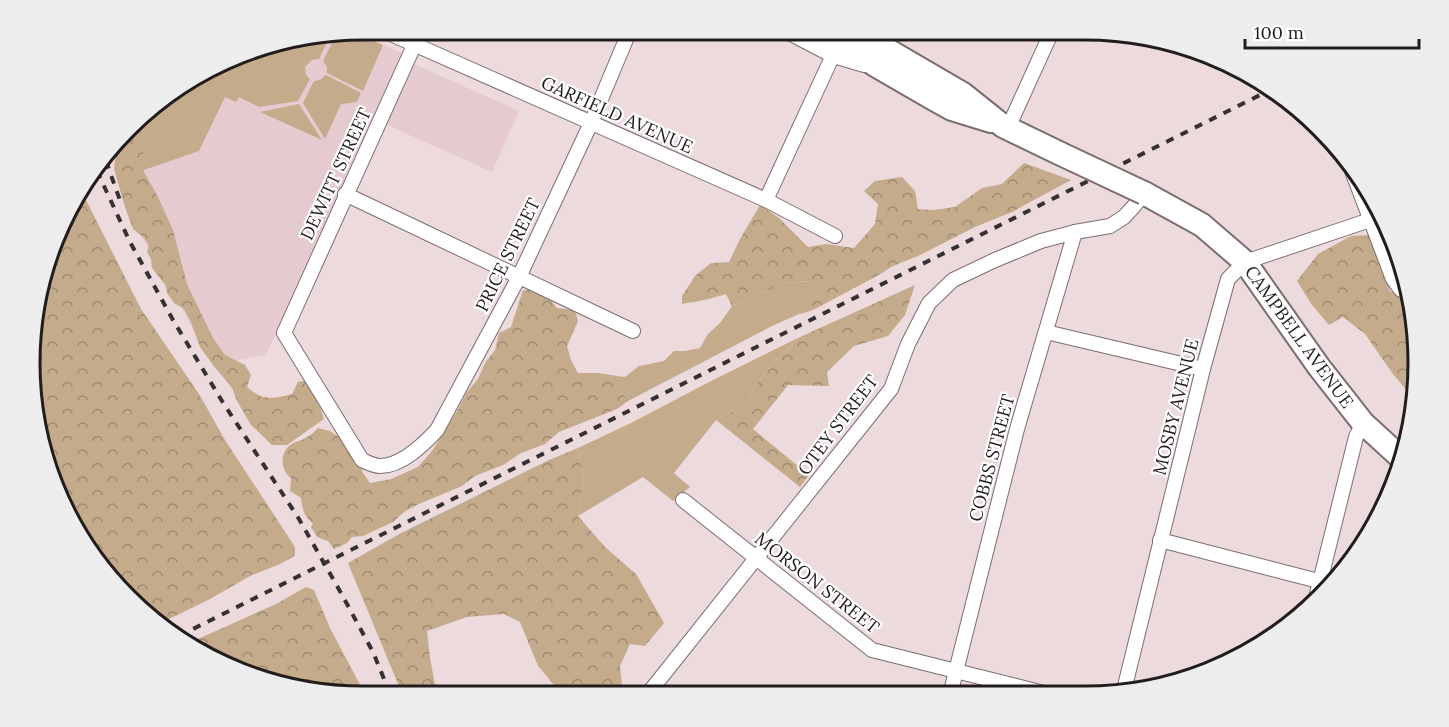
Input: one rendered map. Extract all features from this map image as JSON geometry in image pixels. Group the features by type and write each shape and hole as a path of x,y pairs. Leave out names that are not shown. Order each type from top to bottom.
{"main road":[{"name":"CAMPBELL AVENUE","path":"809,40 834,53 875,65 952,109 1006,127 1144,193 1202,225 1245,262 1319,367 1363,423 1396,452"},
{"path":"839,40 875,65"},
{"name":"CAMPBELL AVENUE","path":"875,40 891,52 963,94 1006,127"}],"street":[{"name":"GARFIELD AVENUE","path":"403,40 766,200 835,236"},
{"name":"DEWITT STREET","path":"381,466 362,460 284,333 416,40"},
{"name":"PRICE STREET","path":"381,466 394,464 410,455 437,430 519,277 591,123 626,40"},
{"path":"1006,127 1048,40"},
{"path":"766,200 834,53"},
{"name":"OTEY STREET","path":"657,686 891,389 908,344 929,303 953,280 1041,241 1110,226 1124,217 1144,193"},
{"path":"345,194 633,331"},
{"path":"1361,195 1393,279 1398,285"},
{"path":"1245,262 1370,220"},
{"name":"COBBS STREET","path":"952,686 1017,429 1075,232"},
{"name":"MOSBY AVENUE","path":"1125,684 1203,369 1228,279 1245,262"},
{"path":"1046,332 1203,369"},
{"path":"1319,586 1356,437 1363,423"},
{"name":"MORSON STREET","path":"683,500 872,650 1014,686"},
{"path":"1160,540 1320,582"}],"shaded area":[{"path":"374,40 403,54 266,355 216,364 192,327 141,236 119,184 114,159 135,135 184,95 240,65 300,47 342,41"},
{"path":"412,63 519,111 492,172 385,124"}],"green space":[{"path":"371,40 383,45 363,91 327,73 327,67 323,61 333,42"},
{"path":"327,42 319,59 312,60 305,67 306,75 310,79 298,101 259,107 239,97 236,102 225,97 199,151 138,172 133,137 184,95 240,65 280,52"},
{"path":"326,75 361,93 357,102 341,104 325,139 303,103 314,81"},
{"path":"299,104 322,140 260,112"},
{"path":"135,135 143,151 144,172 173,230 187,284 213,338 225,355 245,365 251,375 247,387 258,395 273,398 292,394 298,382 307,380 324,419 287,445 272,445 251,425 232,388 200,347 184,309 174,303 167,293 166,286 152,268 147,252 149,245 133,229 114,169 115,158"},
{"path":"1024,163 1071,180 1012,212 893,266 813,310 797,315 823,294 812,281 786,283 732,306 726,294 682,304 682,296 695,276 711,263 729,262 760,205 779,218 808,247 826,244 854,248 875,224 878,204 864,191 875,181 902,177 915,191 918,209 933,210 955,207 982,188 1002,184"},
{"path":"86,199 141,309 199,394 225,440 295,547 295,556 250,576 167,620 135,592 107,560 84,525 58,467 43,406 40,364 43,321 52,280 65,240"},
{"path":"1369,235 1390,291 1401,296 1408,342 1407,391 1365,334 1343,317 1329,325 1312,305 1297,281 1318,254 1351,236"},
{"path":"813,281 824,294 797,315 628,401 617,385 617,376 625,377 639,366 664,361 674,351 700,348 708,334 720,323 732,306 786,283"},
{"path":"915,285 905,315 888,336 854,346 827,372 829,386 788,385 753,429 809,475 800,487 716,420 745,405 757,383 776,360 800,337"},
{"path":"523,290 542,290 557,308 575,310 578,321 567,346 578,373 617,376 617,385 628,401 617,409 559,432 545,444 475,476 462,486 419,504 404,512 393,522 363,536 352,537 347,543 334,549 328,541 317,537 311,527 313,523 304,512 301,498 290,491 291,478 283,467 286,449 318,428 330,431 346,442 358,458 363,473 370,483 391,479 418,467 432,451 467,392 478,379 485,363 495,350 499,333 511,327"},
{"path":"800,337 776,360 757,383 745,405 716,420 674,473 690,487 673,501 643,477 578,516 584,478 578,448"},
{"path":"578,448 584,478 578,516 605,547 636,574 664,623 645,646 630,644 620,666 622,686 555,686 538,666 520,622 504,614 467,617 427,631 435,686 399,686 348,563 401,533"},
{"path":"306,587 314,590 330,628 361,686 321,684 280,675 240,662 196,640 276,604"}],"railway":[{"path":"185,633 1263,94"},
{"path":"108,166 122,206"},
{"path":"100,177 130,242 173,320 222,401 299,519 373,652 387,686"}]}
